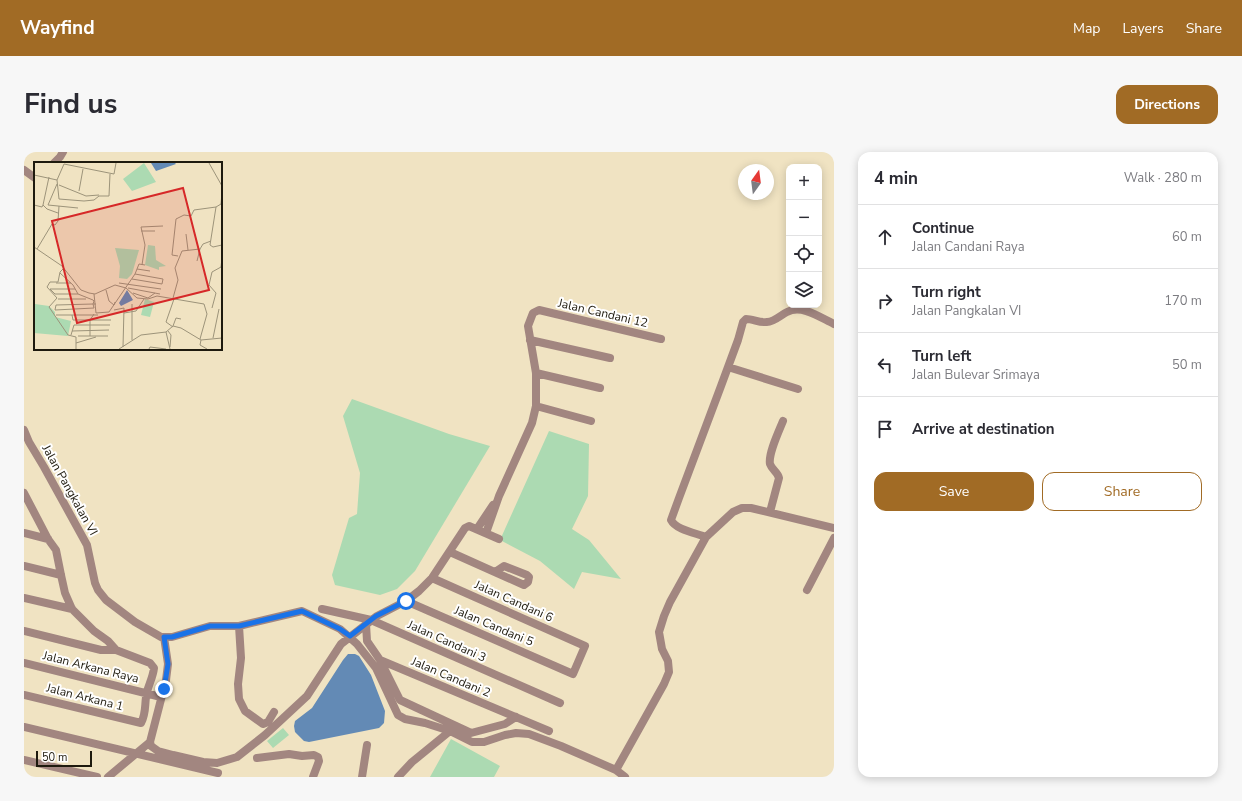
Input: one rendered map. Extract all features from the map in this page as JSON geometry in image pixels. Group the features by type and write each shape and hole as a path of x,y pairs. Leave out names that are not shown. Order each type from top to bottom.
{"street":[{"path":"55,162 63,152"},
{"path":"24,170 34,177"},
{"name":"Jalan Candani 12","path":"530,340 528,326 533,313 540,310 662,339"},
{"path":"706,537 678,527 673,524 671,520 738,340 743,322 746,319 753,319 767,322 790,310 802,310 834,324"},
{"path":"486,533 498,496 532,423 536,406 536,373 530,340 610,358"},
{"path":"728,367 798,389"},
{"path":"536,373 600,388"},
{"path":"536,406 591,421"},
{"path":"770,512 779,478 778,474 771,466 770,458 783,421"},
{"name":"Jalan Pangkalan VI","path":"24,430 27,443 44,467 87,545 95,583 98,590 106,600 134,622 161,637 164,637"},
{"path":"24,493 26,501 56,550 65,593 72,609 94,631 108,640 116,650"},
{"path":"473,528 498,496"},
{"path":"616,770 670,672 668,661 662,649 659,632 670,602 706,537 733,512 742,508 751,508 770,512 834,528"},
{"path":"150,742 151,746 158,750 203,762 217,763 237,757 265,735 307,696 341,644 376,616 406,601 432,578 465,528 473,528 499,539"},
{"path":"24,533 48,539"},
{"path":"807,590 834,538"},
{"path":"450,552 495,572"},
{"path":"24,566 61,575"},
{"name":"Jalan Candani 6","path":"432,578 585,646 573,674"},
{"path":"24,598 72,609"},
{"name":"Jalan Candani 5","path":"406,601 573,674"},
{"name":"Jalan Candani 3","path":"322,609 368,622 560,703"},
{"path":"108,777 150,742 166,680 168,664 164,637 172,637 210,626 239,626 302,611 340,629 350,636 376,668 398,715 405,719 425,723 472,742 484,742 516,733 529,734 616,770 623,777"},
{"path":"368,622 367,641 380,660 400,700 471,733 505,724 516,717"},
{"path":"239,626 239,699 245,711 263,724 268,722 274,712"},
{"path":"24,631 101,650 116,650 150,663 154,671 149,694"},
{"name":"Jalan Candani 2","path":"380,660 549,731"},
{"name":"Jalan Arkana Raya","path":"24,663 161,697"},
{"name":"Jalan Arkana 1","path":"24,695 141,723 145,716 149,694"},
{"path":"24,727 218,773"},
{"path":"398,777 412,762 450,732"},
{"path":"362,777 368,745"},
{"path":"257,758 289,754 302,756 314,755 319,761 313,777"},
{"path":"24,760 97,777"}],"green space":[{"path":"352,399 449,434 490,446 415,571 397,589 380,595 335,585 332,575 349,518 357,514 360,473 343,416"},
{"path":"549,431 589,444 588,496 572,529 589,540 621,579 582,572 574,589 540,561 500,540"},
{"path":"283,728 289,735 273,748 267,741"},
{"path":"451,739 500,766 494,777 430,777"}],"water":[{"path":"348,654 355,654 359,656 371,675 385,711 384,723 379,728 309,742 304,741 295,732 295,721 312,708"}],"route":[{"path":"164,689 168,664 164,637 172,637 210,626 239,626 302,611 340,629 350,636 376,616 406,601"}]}
